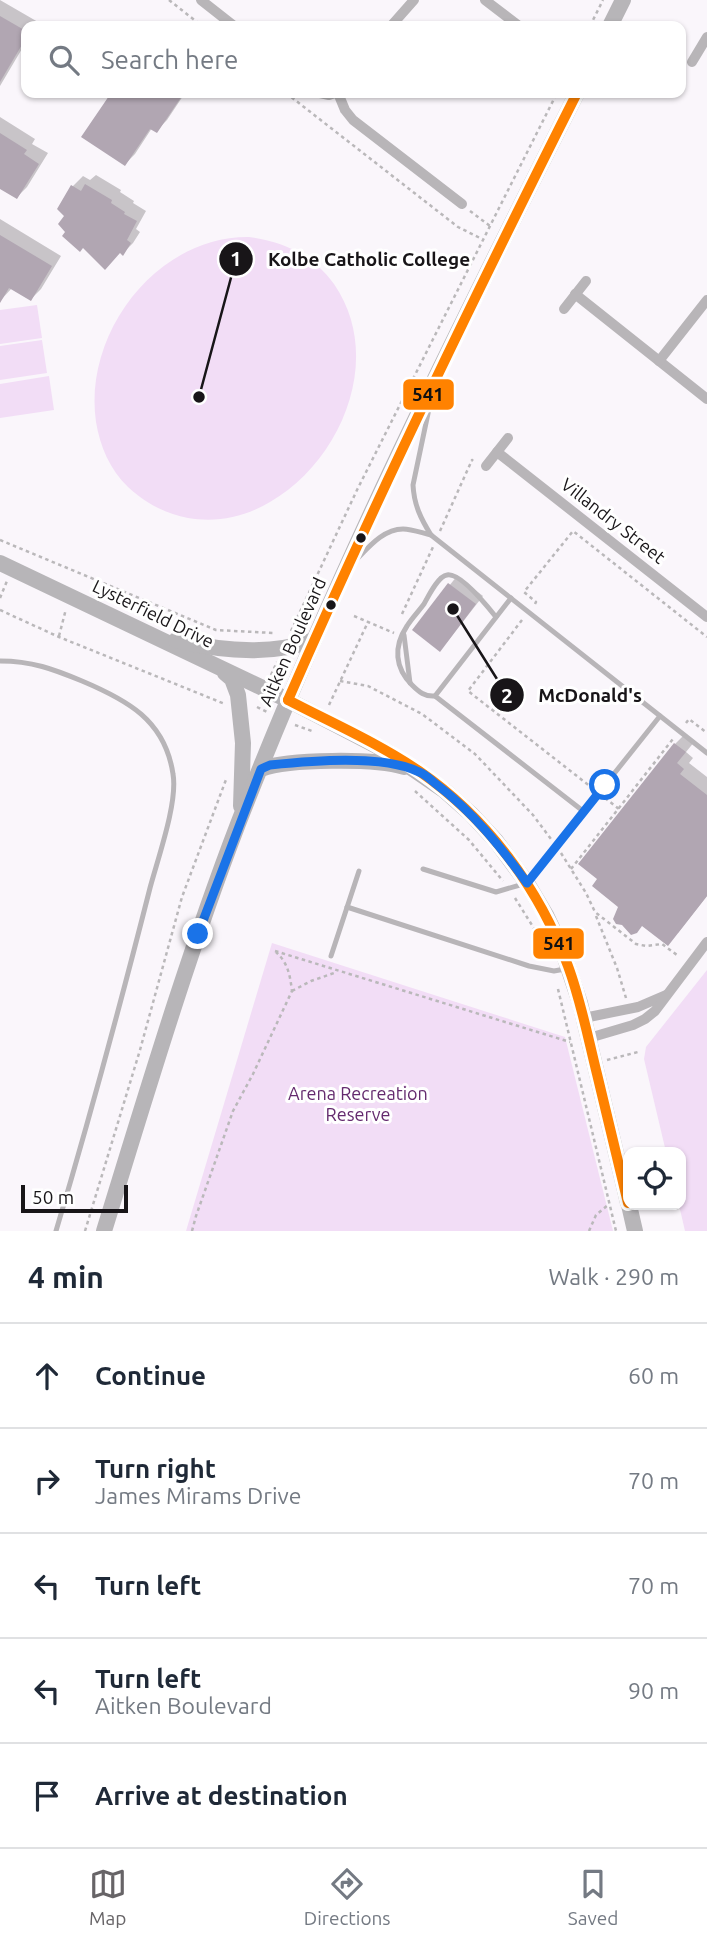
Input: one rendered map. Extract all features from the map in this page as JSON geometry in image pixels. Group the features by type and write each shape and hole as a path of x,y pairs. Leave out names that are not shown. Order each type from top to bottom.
{"street":[{"path":"201,0 228,21"},
{"path":"485,0 512,21"},
{"path":"612,21 623,0"},
{"path":"395,21 411,2"},
{"path":"692,62 706,40"},
{"path":"339,98 353,120 462,204"},
{"name":"Aitken Boulevard","path":"104,1231 198,934 280,719 403,443 503,237 574,98"},
{"path":"564,309 586,281"},
{"path":"575,295 707,399"},
{"path":"659,361 707,300"},
{"path":"486,466 508,438"},
{"name":"Villandry Street","path":"497,452 707,617"},
{"name":"Lysterfield Drive","path":"0,563 288,700 319,725 388,752 445,790 471,814 496,841 527,883 546,915 561,970 584,1018 623,1183"},
{"path":"134,626 201,646 250,650 283,649 314,640"},
{"path":"217,667 232,679 238,695 243,743 242,796 238,826"},
{"path":"261,769 270,765 287,764 383,762 420,772"},
{"path":"589,1038 645,1019 655,1011 707,942"},
{"path":"584,1018 629,1009 666,995"},
{"name":"Lysterfield Drive","path":"630,1210 635,1231"}],"lane":[{"path":"437,373 413,485 414,499 420,516 431,535 707,754"},
{"path":"347,569 375,542 390,532 403,529 431,535"},
{"path":"496,617 478,595 452,575 445,575 404,631 410,683 424,695 435,696 583,811"},
{"path":"435,696 511,598"},
{"path":"0,661 23,661 60,671 129,704 147,718 159,734 174,774 174,796 56,1231"},
{"path":"423,869 496,892 527,883 660,716"},
{"path":"331,956 359,871"},
{"path":"347,907 529,966 561,970"}],"path":[{"path":"169,0 196,21"},
{"path":"592,21 603,0"},
{"path":"292,98 458,228 482,240"},
{"path":"290,633 357,490 554,98"},
{"path":"462,204 503,237"},
{"path":"619,809 468,691 536,602 524,593 573,531 707,637"},
{"path":"0,540 216,630 278,633"},
{"path":"0,598 8,579"},
{"path":"59,637 70,596"},
{"path":"0,610 59,637 226,704"},
{"path":"354,616 394,633"},
{"path":"257,707 280,719 319,725 368,622"},
{"path":"340,681 368,686 422,714 475,754 533,815 556,845 595,912 617,968 629,1009"},
{"path":"571,869 689,719 707,733"},
{"path":"85,1231 140,1050 182,897 227,776"},
{"path":"407,784 469,840 510,888 561,970 571,1042 615,1231"},
{"path":"595,912 636,944 662,944 677,955"},
{"path":"292,991 284,960 275,951 571,1042"},
{"path":"192,1231 229,1120 292,991 338,971"},
{"path":"590,1231 596,1215 609,1203"}],"green space":[{"path":"249,237 274,242 297,251 317,265 334,284 349,313 356,344 355,375 348,405 335,435 317,461 295,484 270,502 251,512 210,520 172,514 135,493 116,473 107,457 96,422 95,388 101,355 114,324 133,296 157,272 184,253 215,241"},
{"path":"37,305 42,338 0,344 0,310"},
{"path":"42,340 47,373 0,380 0,346"},
{"path":"49,376 54,410 0,418 0,384"},
{"name":"Arena Recreation Reserve","path":"272,943 565,1037 613,1231 186,1231"},
{"path":"707,970 707,1231 685,1231 680,1210 686,1210 686,1147 665,1147 644,1059 646,1047"}],"building":[{"path":"0,16 21,28 21,46 0,82"},
{"path":"108,98 181,98 157,133 150,129 125,166 81,137"},
{"path":"0,133 27,150 24,154 39,164 17,199 0,189"},
{"path":"85,184 112,200 111,203 125,212 124,214 137,221 127,240 131,243 123,256 120,253 105,270 83,248 80,252 62,236 65,232 58,224 64,216 57,209 71,185 81,191"},
{"path":"0,235 52,266 31,301 9,288 0,303"},
{"path":"448,583 476,604 440,652 412,630"},
{"path":"674,743 686,752 677,763 684,769 680,774 707,795 707,896 668,946 642,926 637,933 631,935 622,925 616,924 613,919 618,907 592,886 597,879 578,864"}],"transit line":[{"name":"541","path":"288,700 428,394 574,98"},
{"name":"541","path":"288,700 387,751 444,790 488,833 526,882 556,937 573,979 623,1182"}],"place":[{"name":"Kolbe Catholic College","path":"199,397"},
{"name":"McDonald's","path":"453,609"}],"route":[{"path":"198,934 261,769 270,765 383,762 420,772 471,814 496,841 527,883 605,785"}]}
